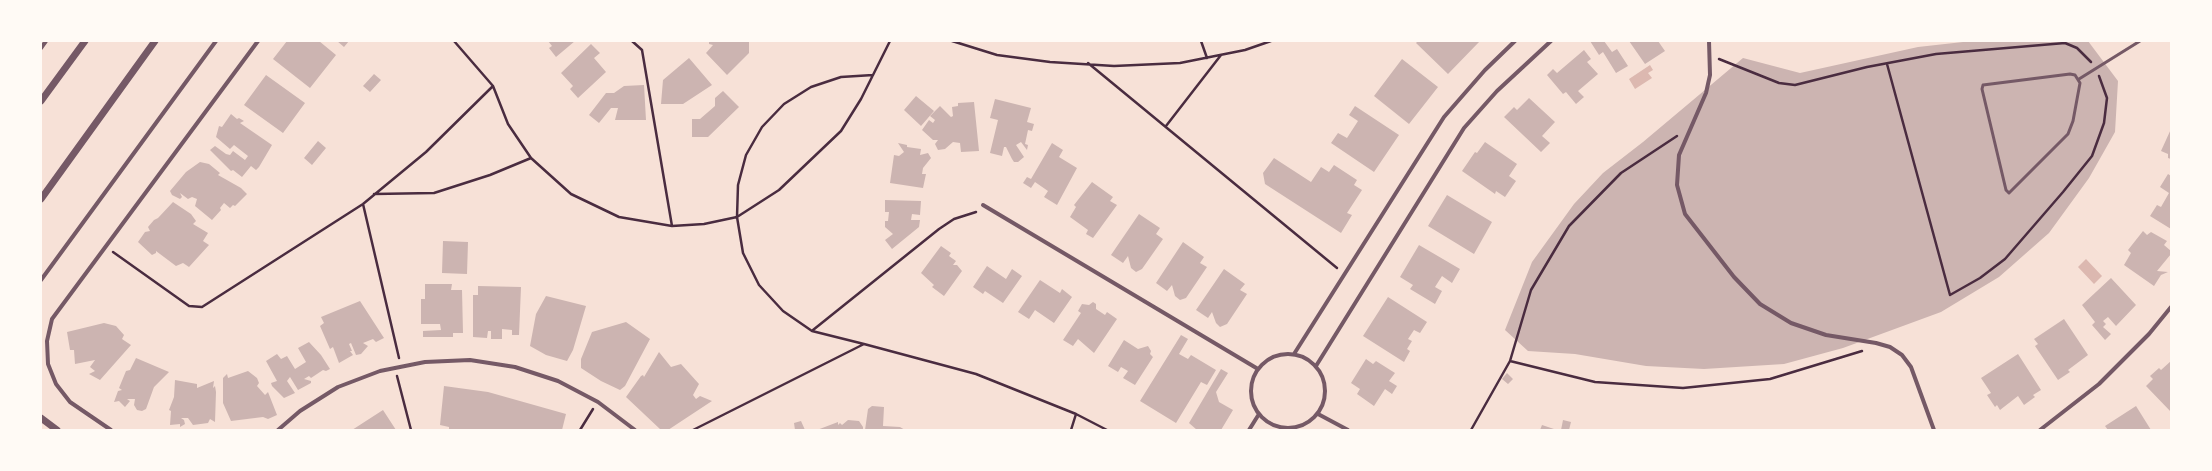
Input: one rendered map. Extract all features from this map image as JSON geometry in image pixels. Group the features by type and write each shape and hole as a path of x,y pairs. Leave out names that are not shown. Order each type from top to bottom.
{"street":[{"path":"41,48 46,41"},
{"path":"41,101 85,41"},
{"path":"41,280 216,41"},
{"path":"112,430 70,402 56,384 48,364 47,341 52,319 258,41"},
{"path":"1294,354 1444,117 1485,70 1516,41"},
{"path":"1316,366 1464,128 1497,91 1551,41"},
{"path":"1710,41 1710,75 1706,93 1679,155 1677,185 1685,214 1734,277 1760,304 1791,323 1826,335 1876,343 1890,348 1902,355 1911,367 1934,430"},
{"path":"41,199 152,43"},
{"path":"983,205 1258,369"},
{"path":"2040,430 2099,384 2149,334 2171,307"},
{"path":"1286,354 1294,354 1306,359 1316,366 1322,377 1325,390 1323,402 1318,414 1304,424 1288,428 1279,428 1268,422 1259,414 1251,392 1253,380 1258,369 1271,358 1286,354"},
{"path":"278,430 300,411 338,387 380,371 425,362 470,360 515,367 558,380 598,402 635,430"},
{"path":"1249,430 1259,414"},
{"path":"1318,414 1348,430"},
{"path":"41,418 57,430"}],"lane":[{"path":"2079,79 2140,41"},
{"path":"2070,74 2079,79 2080,83 2073,121 2068,134 2008,193 2006,190 1982,89 1983,85 2070,74"}],"path":[{"path":"454,41 493,86 508,124 531,158 571,194 619,217 672,226 704,224 737,217 778,190 841,131 861,99 890,41"},
{"path":"632,41 642,50 672,226"},
{"path":"952,41 997,55 1050,62 1088,63 1114,66 1180,63 1245,50 1271,41"},
{"path":"1201,41 1207,58"},
{"path":"1711,56 1787,85 1795,85 1867,67 1936,54 2065,43 2077,48 2096,68 2107,98 2104,123 2092,156 2005,259 1980,278 1950,295 1887,64"},
{"path":"1166,126 1221,55"},
{"path":"1088,63 1345,274"},
{"path":"873,75 841,77 811,87 784,104 768,121 746,155 738,185 737,217 743,253 759,285 783,311 812,331 976,374 1076,414 1107,430"},
{"path":"106,247 189,306 198,308 363,204 426,152 493,86"},
{"path":"1471,430 1510,361 1531,290 1569,226 1621,173 1690,127"},
{"path":"374,194 434,193 490,175 531,158"},
{"path":"363,204 401,366"},
{"path":"812,331 939,228 971,213 990,209"},
{"path":"1510,361 1595,382 1683,388 1770,378 1854,354 1876,343"},
{"path":"693,430 864,344"},
{"path":"394,368 411,430"},
{"path":"580,430 598,402"},
{"path":"1071,430 1076,414"}],"shaded area":[{"path":"1650,65 1653,70 1648,73 1652,78 1635,89 1629,79"},
{"path":"2086,259 2102,276 2094,284 2078,267"}],"building":[{"path":"287,41 319,41 336,55 310,88 273,59"},
{"path":"337,41 349,41 344,47"},
{"path":"548,41 575,41 556,57 549,48 552,46"},
{"path":"709,41 749,41 749,53 727,75 706,53 713,45 709,44"},
{"path":"1418,41 1480,41 1448,74 1416,43"},
{"path":"1590,41 1604,41 1612,52 1617,49 1628,66 1616,73 1603,52 1599,55"},
{"path":"1629,41 1658,41 1665,51 1645,64"},
{"path":"1972,41 2088,41 2118,81 2115,132 2089,178 2049,233 1999,277 1941,312 1843,348 1784,364 1704,369 1646,366 1575,354 1528,351 1505,330 1532,262 1574,204 1603,173 1643,142 1743,58 1800,73 1918,47"},
{"path":"591,44 600,53 594,58 606,72 578,98 570,89 573,86 561,73"},
{"path":"1584,50 1591,59 1587,62 1598,74 1578,91 1584,97 1576,104 1566,92 1563,94 1547,75 1553,69 1557,73"},
{"path":"689,58 712,85 683,104 661,104 663,80"},
{"path":"1402,59 1438,87 1409,124 1374,96"},
{"path":"374,74 381,80 370,92 363,86"},
{"path":"266,75 305,103 283,133 244,105"},
{"path":"644,85 646,120 615,120 618,108 611,108 599,123 589,115 606,93 614,93 624,86"},
{"path":"723,91 739,107 708,137 692,137 692,119 700,119 715,106 715,98"},
{"path":"916,96 934,111 921,126 904,110"},
{"path":"1529,98 1555,122 1542,136 1550,143 1541,152 1504,117 1514,107 1517,110"},
{"path":"995,99 1031,108 1027,122 1034,124 1032,131 1028,130 1025,144 1028,145 1027,150 1021,142 1016,145 1024,157 1018,162 1014,162 1006,147 1004,147 1002,156 990,153 998,120 990,118"},
{"path":"974,102 979,151 961,152 960,143 953,142 945,149 938,150 935,144 938,140 933,140 922,130 929,120 933,123 935,120 930,116 940,106 951,117 953,116 952,107 958,106 958,103"},
{"path":"1355,106 1399,135 1374,172 1331,143 1338,133 1347,138 1358,121 1349,115"},
{"path":"231,114 237,119 239,118 244,121 240,123 272,145 259,167 256,170 251,166 242,177 233,170 231,171 210,150 215,146 226,154 230,155 233,151 245,160 248,156 234,145 230,149 216,137 219,126 222,127"},
{"path":"2171,129 2171,159 2168,158 2168,154 2161,151"},
{"path":"318,141 326,148 312,165 304,158"},
{"path":"1485,142 1517,164 1509,176 1516,181 1505,197 1496,191 1495,194 1462,171 1475,152 1477,153"},
{"path":"898,143 907,145 907,147 921,149 920,155 928,153 931,158 923,168 922,174 926,174 923,188 890,183 894,155 899,156 904,152"},
{"path":"1052,143 1063,150 1059,157 1077,168 1057,205 1044,197 1048,191 1035,182 1031,188 1023,183 1027,177 1031,179"},
{"path":"1274,158 1311,182 1321,167 1329,172 1334,165 1357,180 1354,185 1362,190 1347,213 1352,215 1341,233 1265,184 1263,173"},
{"path":"200,162 209,164 220,173 218,175 241,188 247,194 235,206 233,205 230,208 224,203 220,208 221,210 212,220 195,206 197,199 192,197 188,199 180,193 182,197 180,199 172,195 170,191 186,172"},
{"path":"2168,174 2171,176 2171,229 2150,216 2157,205 2161,207 2169,193 2160,187"},
{"path":"1092,182 1113,197 1110,201 1117,205 1093,238 1086,234 1088,230 1070,217 1076,207 1074,205"},
{"path":"1447,195 1492,222 1474,254 1428,226"},
{"path":"885,200 921,201 920,215 912,214 911,220 920,220 919,227 892,249 885,240 893,234 885,227 885,221 888,221 889,212 885,212"},
{"path":"173,202 191,214 196,221 193,224 208,233 203,241 209,245 189,267 183,263 176,266 156,251 156,253 152,255 138,242 145,232 150,231 148,227 154,220 158,218"},
{"path":"1139,214 1160,228 1156,234 1163,239 1142,269 1136,272 1131,268 1128,256 1123,263 1111,255"},
{"path":"2143,231 2147,235 2151,232 2167,241 2164,245 2171,251 2171,254 2157,271 2168,272 2161,275 2154,286 2124,265 2131,253 2128,250"},
{"path":"443,241 468,242 467,274 442,273"},
{"path":"1183,242 1204,257 1200,263 1207,267 1186,298 1180,300 1175,296 1172,285 1167,291 1156,283"},
{"path":"1419,245 1460,269 1452,283 1442,276 1435,287 1442,291 1435,304 1410,289 1413,285 1400,277"},
{"path":"941,246 951,253 949,256 956,261 953,265 957,265 962,271 944,296 932,287 934,285 921,273"},
{"path":"987,266 1006,279 1012,269 1022,276 1003,303 985,291 983,294 973,287"},
{"path":"1224,269 1245,284 1240,290 1247,294 1227,324 1220,327 1216,323 1212,312 1208,318 1196,310"},
{"path":"2111,278 2136,305 2116,326 2108,317 2103,321 2106,324 2103,327 2111,334 2105,340 2092,325 2095,322 2082,305"},
{"path":"1040,280 1060,293 1062,289 1072,297 1054,323 1035,310 1029,319 1018,312"},
{"path":"425,284 452,284 451,290 462,290 463,333 453,333 453,337 423,337 423,331 441,330 440,324 421,324 421,299 425,299"},
{"path":"478,286 521,287 519,335 512,335 512,330 502,329 502,339 491,339 491,331 488,331 487,338 473,337 473,295 478,295"},
{"path":"546,296 586,306 573,350 567,361 546,355 530,346 536,314"},
{"path":"1388,297 1427,322 1420,333 1414,330 1408,339 1412,341 1407,349 1410,351 1404,362 1363,336"},
{"path":"360,301 384,338 376,342 373,339 363,343 368,346 361,354 356,355 351,343 349,344 352,351 350,351 353,355 339,363 333,347 330,349 320,326 324,323 321,317"},
{"path":"1093,302 1096,304 1096,309 1105,315 1107,312 1117,319 1094,353 1078,339 1073,346 1063,340 1081,313 1078,311 1082,304 1089,305"},
{"path":"2064,319 2088,355 2068,370 2070,372 2058,380 2035,346 2038,344 2034,339"},
{"path":"626,322 650,339 625,386 620,390 601,381 581,368 581,359 592,332"},
{"path":"104,323 116,326 124,335 122,339 131,345 100,380 89,374 95,371 90,367 95,360 75,364 74,350 70,350 67,332"},
{"path":"1181,335 1188,339 1179,354 1188,359 1191,355 1216,370 1207,385 1201,382 1176,423 1140,401"},
{"path":"1124,340 1138,349 1148,346 1151,351 1150,354 1153,357 1135,385 1123,378 1128,371 1121,367 1118,372 1108,366"},
{"path":"309,342 321,355 330,369 326,371 323,370 311,378 309,376 304,379 311,381 311,383 298,390 290,377 287,381 295,393 284,398 272,386 271,383 277,381 266,361 277,354 281,359 287,356 295,369 306,362 298,348"},
{"path":"659,352 671,367 681,364 699,384 693,395 696,399 700,396 712,401 668,430 661,430 626,397 641,376 643,375 644,377"},
{"path":"2018,354 2041,390 2033,395 2035,397 2024,405 2018,396 2000,410 1997,405 1995,407 1987,395 1991,393 1981,378"},
{"path":"136,358 169,372 154,387 146,409 142,411 137,410 134,405 135,399 127,399 130,401 125,407 119,401 114,402 118,391 122,390 119,388 126,371 130,370"},
{"path":"1366,359 1373,364 1376,361 1395,373 1389,381 1397,386 1392,394 1385,389 1374,406 1357,394 1360,389 1351,383"},
{"path":"2171,361 2171,412 2146,386 2153,379 2150,376 2159,368 2161,370"},
{"path":"1221,369 1228,373 1216,392 1219,402 1233,410 1221,430 1197,430 1189,423"},
{"path":"248,371 257,378 259,383 257,386 265,395 268,392 277,415 268,419 263,417 231,421 223,403 223,378 227,374 228,378"},
{"path":"1507,373 1513,379 1508,384 1502,379"},
{"path":"175,380 197,384 197,388 214,381 213,388 215,386 216,392 215,422 210,419 208,423 193,425 188,418 181,418 184,420 185,424 180,427 180,424 170,425 171,411 169,410 174,397"},
{"path":"444,386 488,392 566,414 562,430 449,430 449,427 440,425"},
{"path":"872,406 884,407 883,426 900,427 905,430 865,430 868,409"},
{"path":"2136,406 2151,430 2108,430 2105,426"},
{"path":"383,410 396,430 352,430"},
{"path":"848,420 859,421 863,427 863,430 817,430 838,422 838,425 840,423 842,425"},
{"path":"1563,420 1571,422 1569,430 1561,430"},
{"path":"801,421 805,430 795,430 794,423"},
{"path":"1542,425 1557,430 1540,430"}]}
